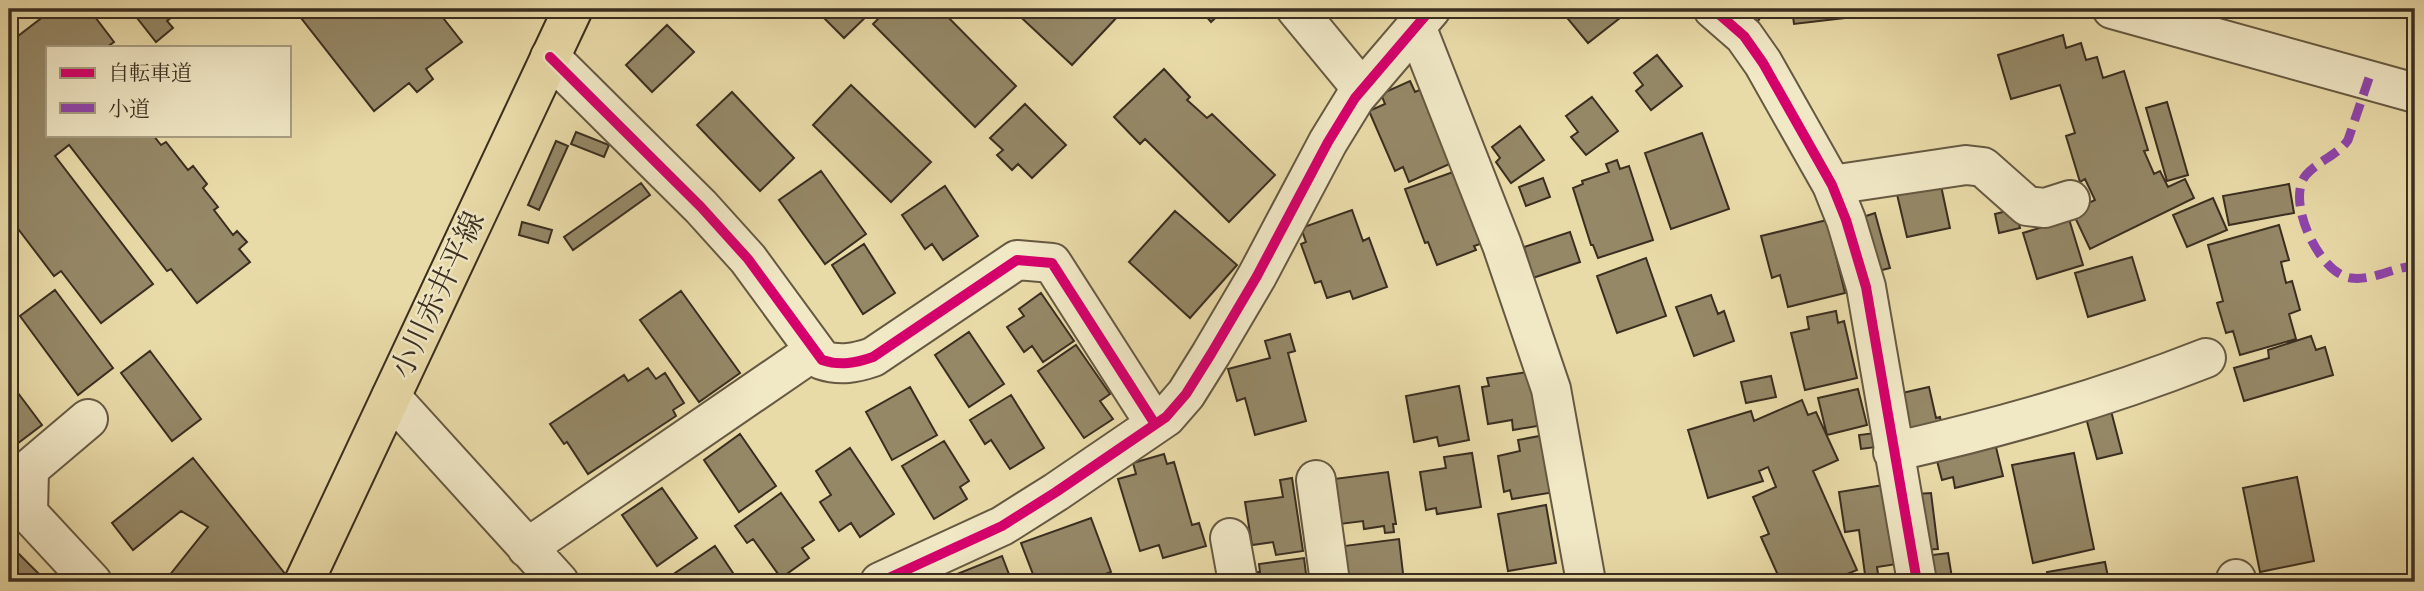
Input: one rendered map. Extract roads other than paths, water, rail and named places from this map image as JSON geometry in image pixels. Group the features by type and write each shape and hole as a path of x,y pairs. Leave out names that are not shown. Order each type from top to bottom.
{"main road":[{"name":"小川赤井平線","path":"304,582 573,9"}],"street":[{"path":"1296,9 1363,89"},
{"path":"1713,9 1744,36 1763,62 1832,185 1846,220 1866,288 1917,582"},
{"path":"2112,9 2415,93"},
{"path":"880,582 1002,526 1166,417 1186,394 1211,354 1257,275 1328,142 1363,89 1423,17"},
{"path":"1423,17 1551,389 1586,582"},
{"path":"550,57 701,207 748,259 822,360 834,364 856,363 873,356 1017,260 1052,263 1155,424"},
{"path":"1832,185 1966,165 1983,167 2027,206 2045,208 2070,200"},
{"path":"527,548 814,351"},
{"path":"1894,452 1996,429 2068,408 2142,384 2206,358"},
{"path":"391,397 559,582"},
{"path":"88,419 29,469 28,513 92,582"},
{"path":"1316,480 1330,582"},
{"path":"1230,538 1238,582"}]}
